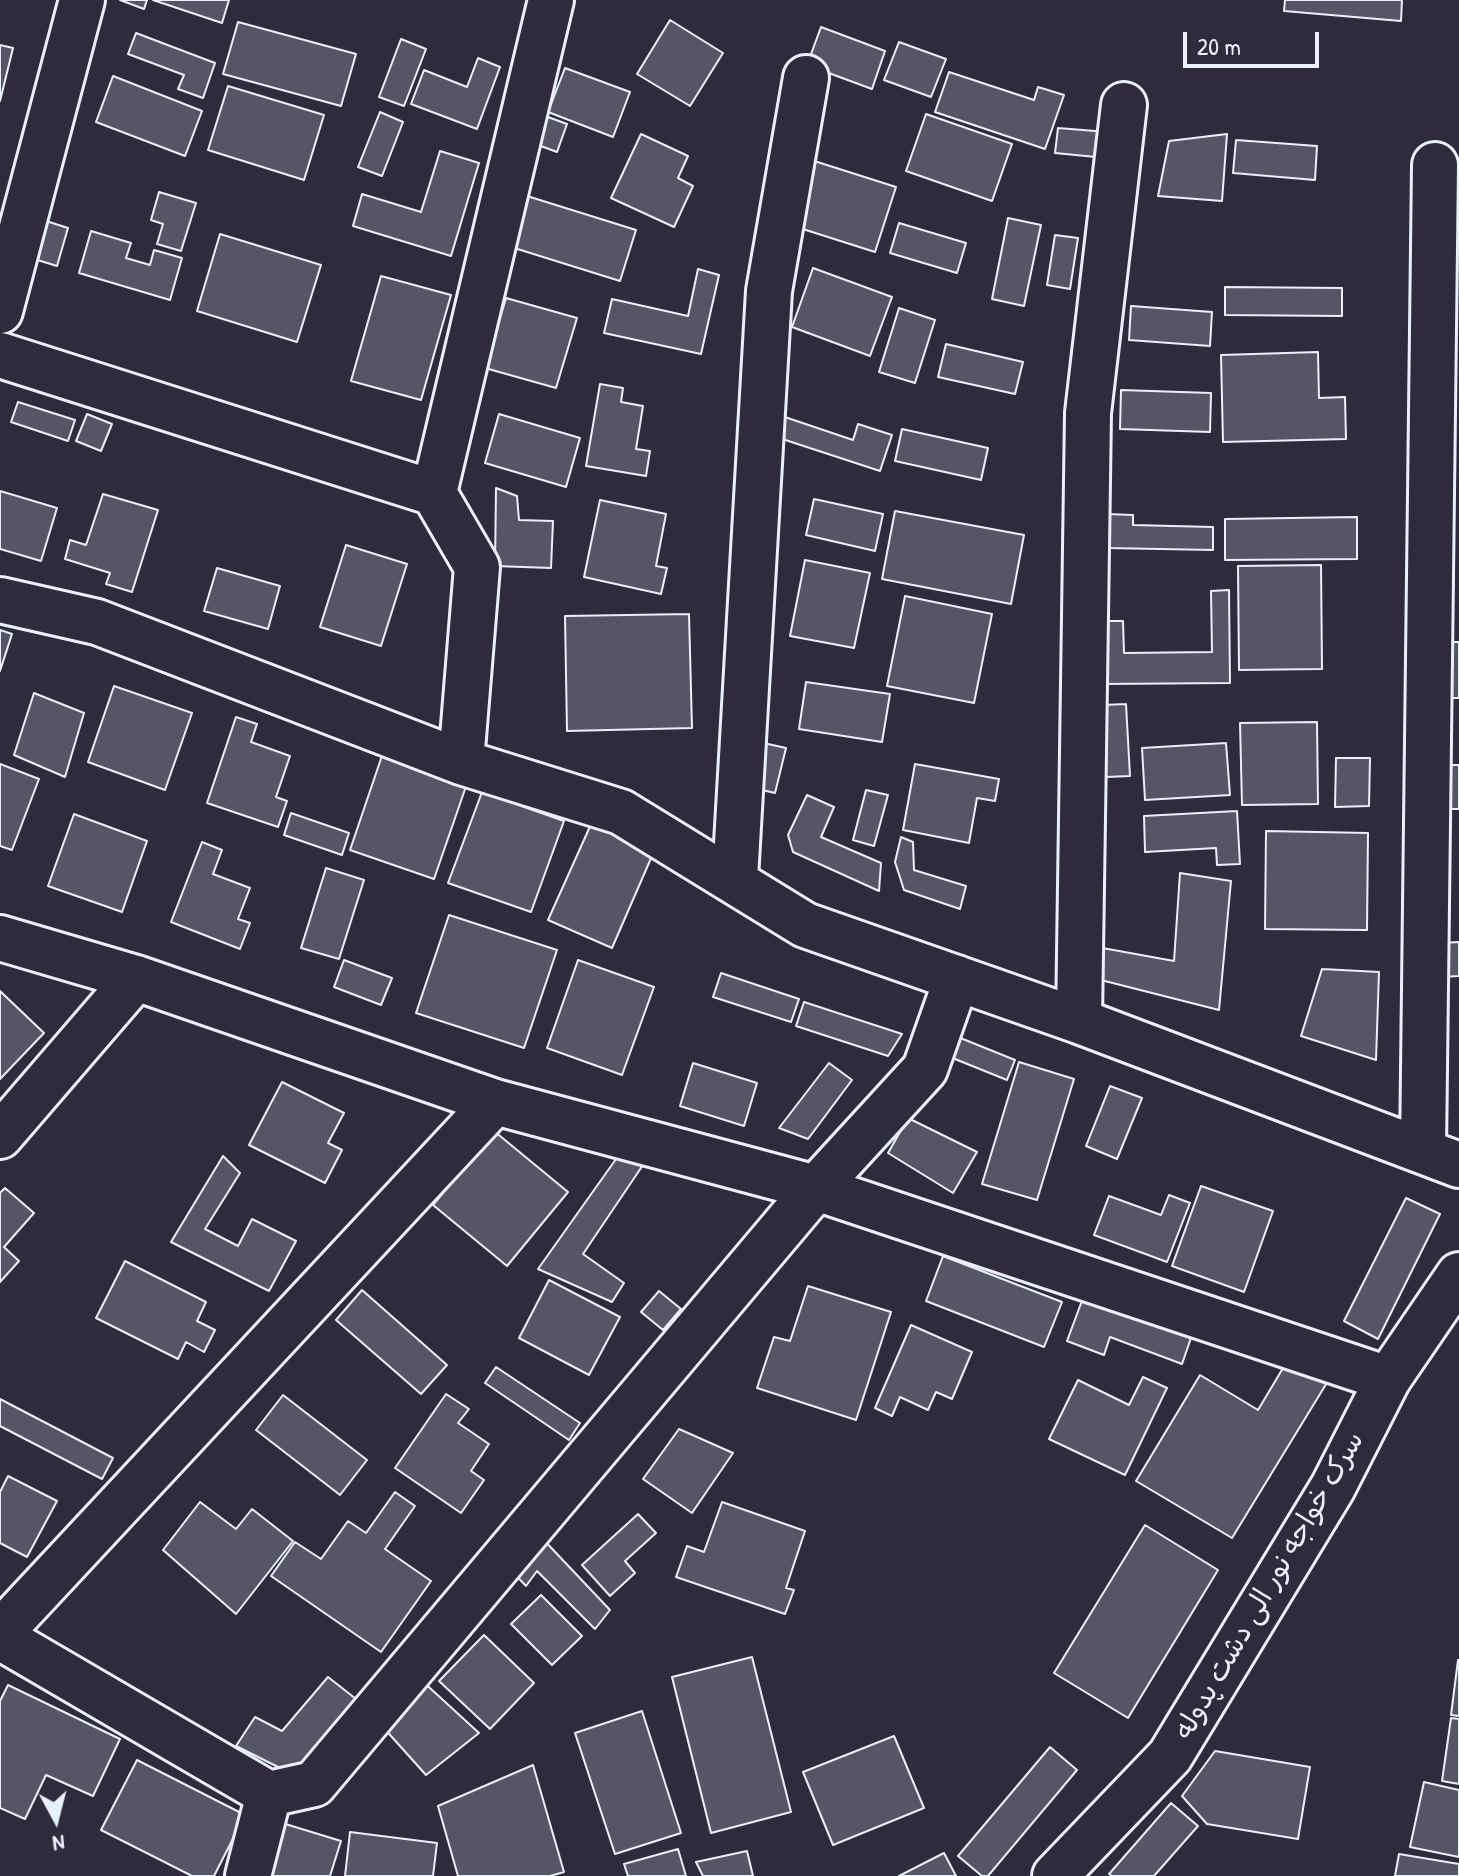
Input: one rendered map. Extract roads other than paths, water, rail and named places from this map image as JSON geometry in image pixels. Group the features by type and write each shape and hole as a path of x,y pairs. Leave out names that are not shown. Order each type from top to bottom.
{"street":[{"path":"0,311 82,0"},
{"path":"434,493 551,0"},
{"path":"735,878 769,291 806,78"},
{"path":"1079,1021 1088,413 1124,105"},
{"path":"0,600 97,622 461,762 621,812 735,878 805,925 1079,1021 1441,1158 1435,165"},
{"path":"0,355 434,493 477,567 461,762"},
{"path":"0,938 136,978 495,1102 816,1188 1388,1379"},
{"path":"0,1136 136,978"},
{"path":"495,1102 0,1635 269,1794 314,1784 816,1188 925,1069 957,978"},
{"name":"سرک خواجه نور الی دشت پدوله","path":"1055,1876 1170,1756 1333,1487 1388,1379 1459,1275"},
{"path":"248,1876 269,1794"}]}
